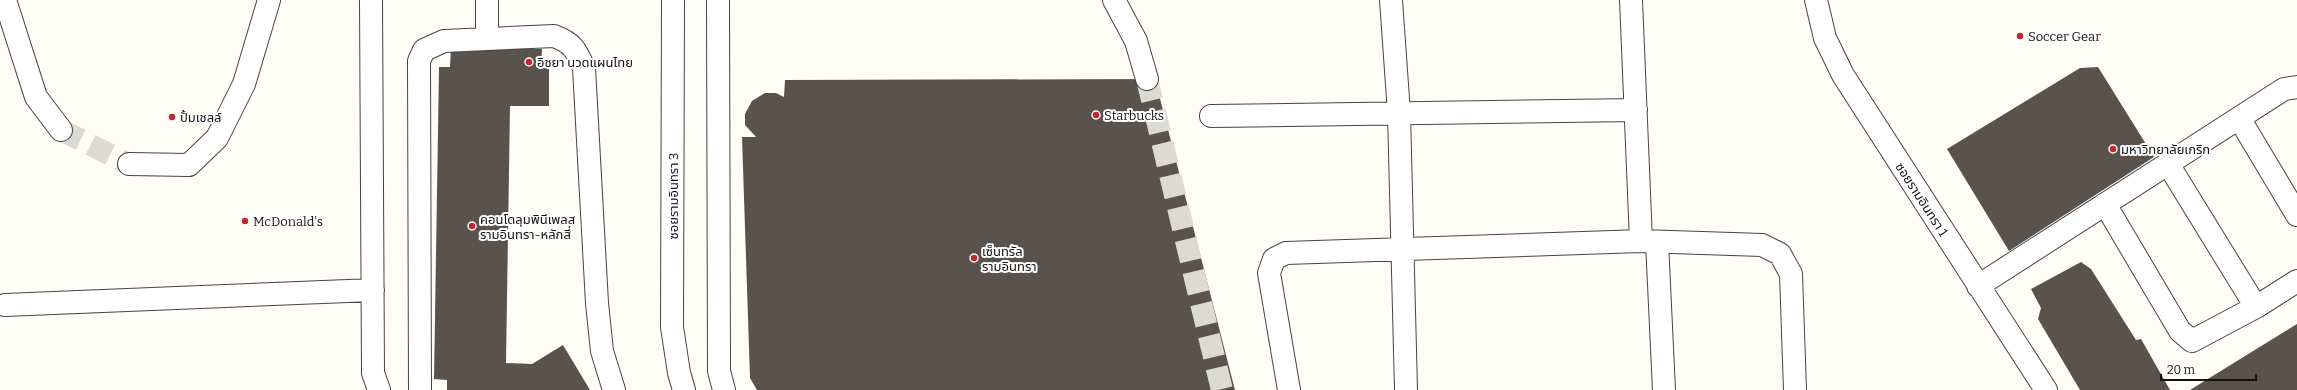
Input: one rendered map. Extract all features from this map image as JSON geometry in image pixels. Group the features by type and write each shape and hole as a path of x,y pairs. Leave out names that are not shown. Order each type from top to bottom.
{"street":[{"path":"5,0 36,97 61,130"},
{"path":"129,164 190,165 217,138 244,84 270,0"},
{"path":"370,0 373,373 379,390"},
{"path":"487,0 487,37"},
{"name":"ซอยรามอินทรา 3","path":"673,0 672,327 679,373 684,390"},
{"path":"718,0 719,371 724,390"},
{"path":"1114,0 1136,42 1147,79"},
{"path":"1391,0 1399,113 1406,390"},
{"path":"1631,0 1636,110 1664,390"},
{"name":"ซอยรามอินทรา 1","path":"1816,0 1825,38 1843,75 2046,390"},
{"path":"420,390 419,61 424,50 444,41 487,37 554,36 568,41 577,52 584,68 597,303 602,350 614,390"},
{"path":"1978,286 2284,89 2297,87"},
{"path":"1211,116 1636,110"},
{"path":"2239,118 2297,215"},
{"path":"2168,164 2256,307"},
{"path":"2105,204 2180,331 2192,341 2256,307 2297,281"},
{"path":"1289,390 1269,273 1274,259 1286,253 1403,248 1649,242 1762,245 1780,254 1791,274 1795,390"},
{"path":"5,305 373,290"}],"building":[{"name":"คอนโดลุมพินีเพลส รามอินทรา-หลักสี่","path":"451,48 542,49 541,68 549,68 549,106 510,106 506,363 532,364 563,345 590,390 447,390 447,380 434,379 439,67 450,67"},
{"path":"2098,67 2154,157 2009,251 1947,149 2080,68"},
{"name":"เซ็นทรัล รามอินทรา","path":"1155,79 1235,390 757,390 750,378 742,137 756,137 745,125 745,114 752,101 765,93 776,93 784,97 785,80"},
{"path":"2081,262 2091,269 2136,340 2141,339 2170,390 2080,390 2038,319 2041,308 2031,289"},
{"path":"2297,324 2297,390 2190,390"}],"tunnel":[{"path":"1147,79 1222,390"},
{"path":"61,130 129,164"}],"place":[{"name":"Soccer Gear","path":"2020,36"},
{"name":"อิชยา นวดแผนไทย","path":"529,62"},
{"name":"Starbucks","path":"1096,115"},
{"name":"ปั้มเชลล์","path":"172,117"},
{"name":"มหาวิทยาลัยเกริก","path":"2113,149"},
{"name":"McDonald's","path":"245,221"},
{"name":"คอนโดลุมพินีเพลส รามอินทรา-หลักสี่","path":"472,226"},
{"name":"เซ็นทรัล รามอินทรา","path":"974,258"}]}
